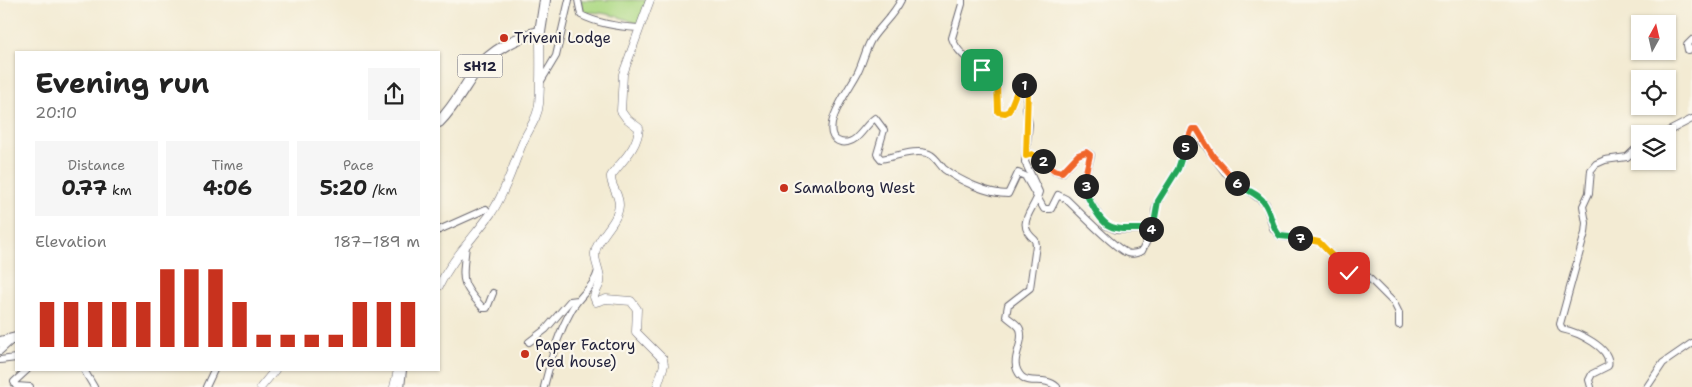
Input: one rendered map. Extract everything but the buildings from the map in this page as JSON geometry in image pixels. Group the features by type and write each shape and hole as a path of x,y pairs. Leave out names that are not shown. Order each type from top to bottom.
{"main road":[{"path":"540,32 545,0"},
{"name":"SH12","path":"440,121 456,104 485,62 520,37 540,32"},
{"path":"0,342 15,338"}],"street":[{"path":"540,81 556,56 569,0"},
{"path":"578,0 581,15 624,28 640,28"},
{"path":"650,0 645,19 623,74 621,111 626,118 639,128 638,139 628,157 611,176 610,181 618,192 619,206 615,218 599,242 595,253 600,282 594,297 596,302 606,299 631,302 636,309 636,332 663,359 664,365 657,387"},
{"path":"901,0 896,10 872,39 858,71 840,100 831,129 833,136 838,141 846,143 856,138 875,118 884,130 876,154 881,159 920,152 931,154 957,178 972,186 1000,194 1008,194 1018,173 1025,176 1044,209 1051,209 1058,195 1066,199 1125,252 1134,254 1142,251 1153,229 1158,201 1178,169 1192,129 1197,129 1202,141 1225,172 1266,204 1273,228 1280,236 1319,242 1349,273 1359,273 1368,277 1394,303 1399,312 1399,325"},
{"path":"962,0 952,38 960,52 997,84 998,112 1005,113 1009,111 1019,86 1025,85 1028,88 1026,109 1029,124 1025,162 1038,188 1038,197 1027,215 1026,228 1028,234 1035,240 1036,245 1032,280 1026,294 1008,305 1006,316 1019,326 1021,331 1015,365 1023,378 1029,381 1045,380 1057,387"},
{"path":"440,284 447,270 493,211 510,178 539,106 540,32"},
{"path":"1692,40 1687,45 1688,50 1692,49"},
{"path":"1676,127 1692,119"},
{"path":"1026,156 1032,154 1054,170 1062,172 1078,155 1086,152 1090,155 1086,172 1085,192 1105,225 1117,230 1153,229"},
{"path":"1591,387 1589,380 1592,374 1608,366 1610,360 1607,353 1581,335 1562,329 1560,324 1586,233 1583,206 1590,193 1590,170 1596,164 1605,160 1627,157 1631,153"},
{"path":"440,230 486,210"},
{"path":"466,245 463,271 465,287 483,308 487,308 490,305 493,293"},
{"path":"544,387 556,340 578,300 592,285 598,270"},
{"path":"529,342 546,329 570,301 578,300"},
{"path":"0,351 15,339"},
{"path":"1647,387 1663,363 1692,343"},
{"path":"0,360 15,358"},
{"path":"26,371 14,382 16,386 30,387"},
{"path":"85,371 94,387"},
{"path":"206,387 214,371"},
{"path":"261,387 274,371"},
{"path":"394,387 398,371"},
{"path":"401,387 403,371"}],"green space":[{"path":"580,0 647,0 639,25 611,15 595,12 585,14"}],"place":[{"name":"Triveni Lodge","path":"504,38"},
{"name":"Samalbong West","path":"784,188"},
{"name":"Paper Factory (red house)","path":"525,354"}],"route":[{"path":"982,70 997,84 998,112 1005,113 1009,111 1019,86 1025,85 1028,88 1026,109 1029,124 1026,156 1032,154 1054,170 1062,172 1078,155 1086,152 1090,155 1090,162 1086,172 1085,192 1105,225 1117,230 1153,229 1158,201 1178,169 1187,138 1192,129 1197,129 1202,141 1225,172 1240,185 1257,195 1266,204 1273,228 1280,236 1319,242 1349,273"}]}
